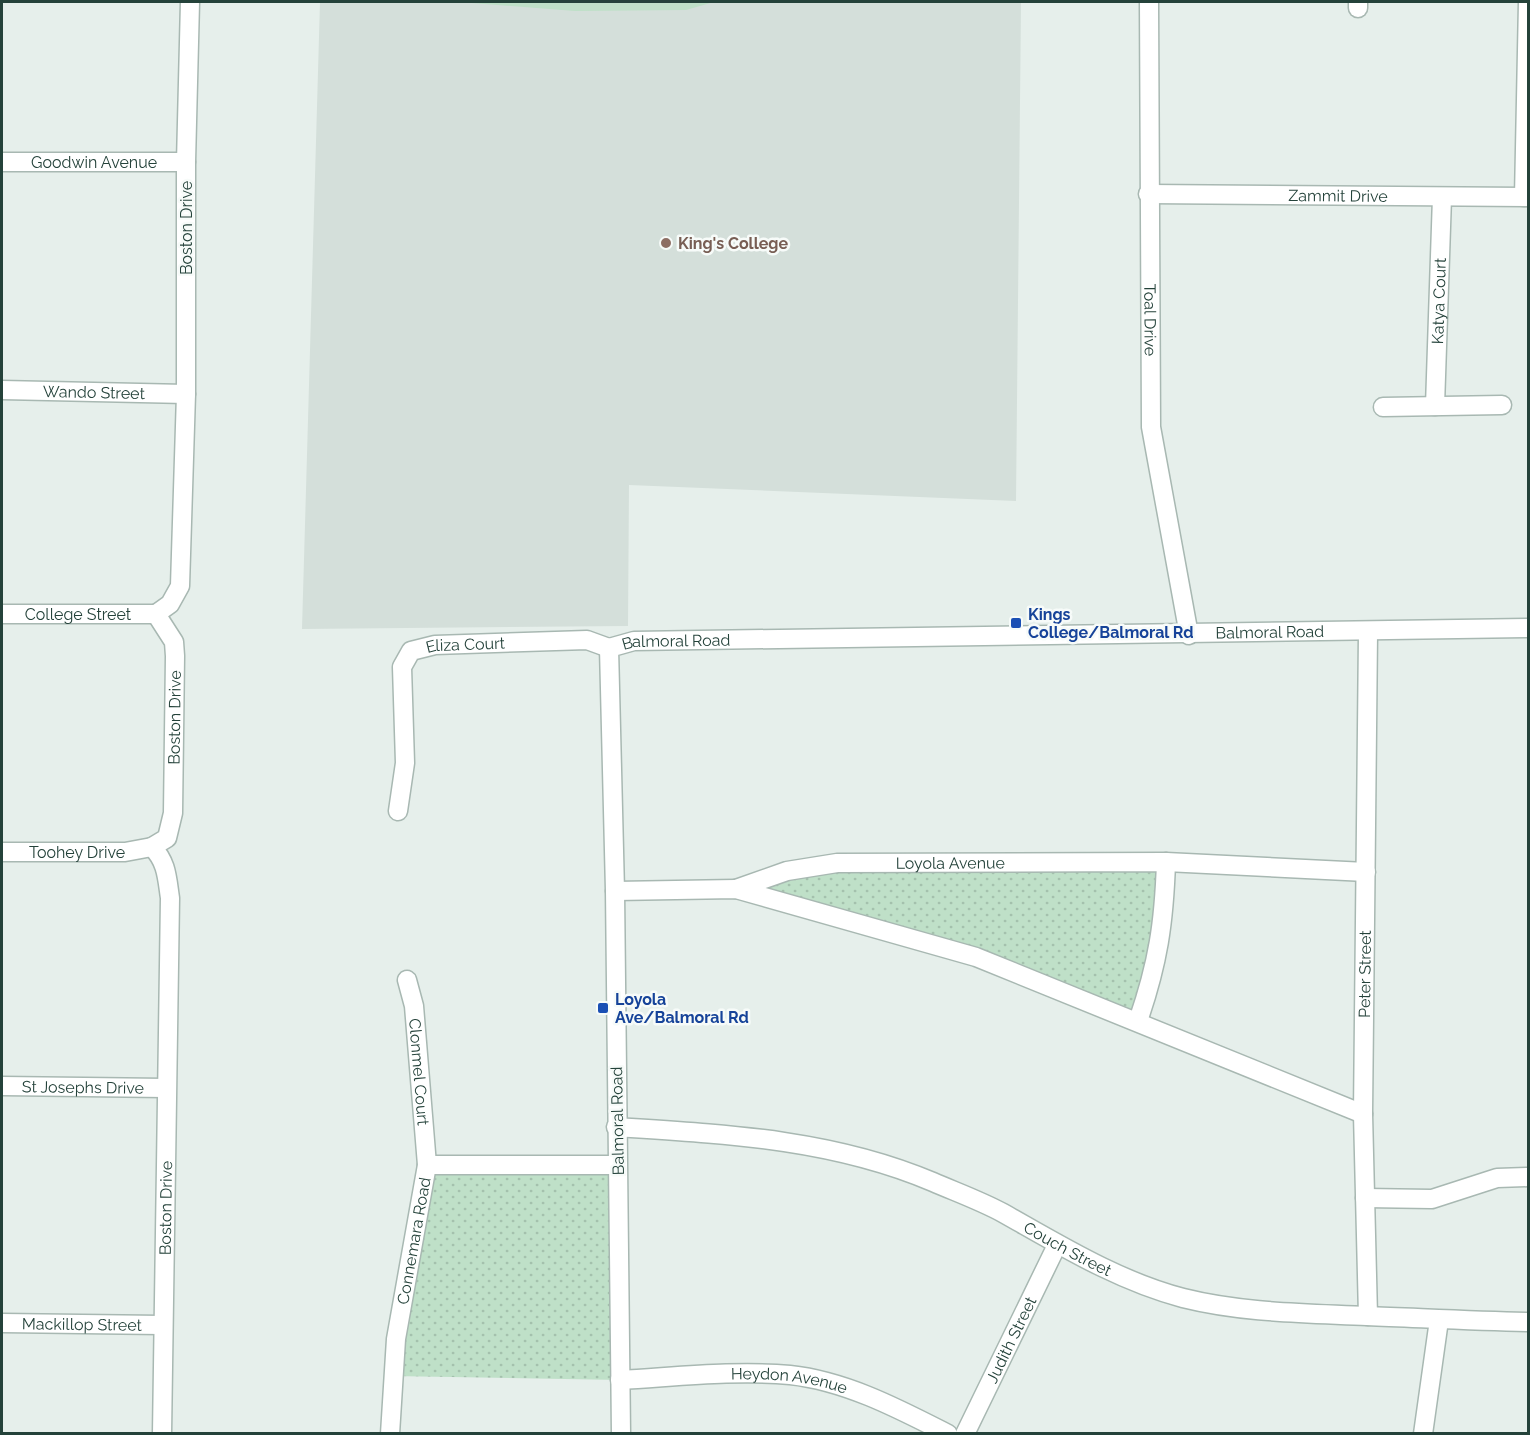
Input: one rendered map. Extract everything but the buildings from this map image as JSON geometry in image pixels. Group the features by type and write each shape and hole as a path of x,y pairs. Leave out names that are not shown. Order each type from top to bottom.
{"street":[{"name":"Boston Drive","path":"162,1434 170,898 168,874 162,857 152,847 167,838 173,813 174,642 156,614 170,604 180,586 186,394 186,162 190,2"},
{"name":"Toal Drive","path":"1149,2 1148,194 1151,427 1189,635"},
{"path":"1526,197 1528,2"},
{"name":"Goodwin Avenue","path":"2,162 186,162"},
{"name":"Zammit Drive","path":"1148,194 1526,197"},
{"name":"Katya Court","path":"1435,406 1442,197"},
{"name":"Wando Street","path":"2,390 186,394"},
{"path":"1383,407 1502,405"},
{"name":"College Street","path":"2,614 156,614"},
{"name":"Balmoral Road","path":"621,1434 615,891 609,648 634,641 1368,633 1528,628"},
{"name":"Peter Street","path":"1368,633 1363,1114 1368,1316"},
{"name":"Eliza Court","path":"398,811 405,763 402,667 411,651 435,645 587,640 609,648"},
{"name":"Toohey Drive","path":"2,852 125,852 152,847"},
{"path":"1138,1021 1159,953 1164,918 1166,862"},
{"name":"Loyola Avenue","path":"736,889 788,871 837,863 1166,862 1366,872"},
{"name":"Loyola Avenue","path":"615,891 736,889 976,957 1363,1114"},
{"name":"Clonmel Court","path":"407,980 414,1006 427,1164"},
{"name":"St Josephs Drive","path":"2,1086 166,1088"},
{"name":"Couch Street","path":"616,1127 737,1135 822,1147 862,1156 930,1181 1000,1212 1058,1245 1147,1287 1182,1298 1227,1307 1439,1320 1528,1322"},
{"name":"Connemara Road","path":"390,1434 396,1339 427,1164 617,1165"},
{"path":"1365,1198 1432,1199 1497,1178 1528,1177"},
{"name":"Judith Street","path":"965,1434 1058,1245"},
{"path":"1423,1434 1439,1320"},
{"name":"Mackillop Street","path":"2,1323 162,1325"},
{"name":"Heydon Avenue","path":"620,1380 753,1374 792,1375 863,1394 948,1434"}],"shaded area":[{"name":"King's College","path":"320,2 1021,2 1016,501 629,485 628,626 302,629"}],"green space":[{"path":"459,2 714,2 686,10 575,11"},
{"path":"1166,862 1138,1021 976,957 736,889 787,871"},
{"path":"427,1165 617,1165 620,1380 392,1376"}],"place":[{"name":"King's College","path":"666,243"},
{"name":"Kings College/Balmoral Rd","path":"1016,623"},
{"name":"Loyola Ave/Balmoral Rd","path":"603,1008"}]}
